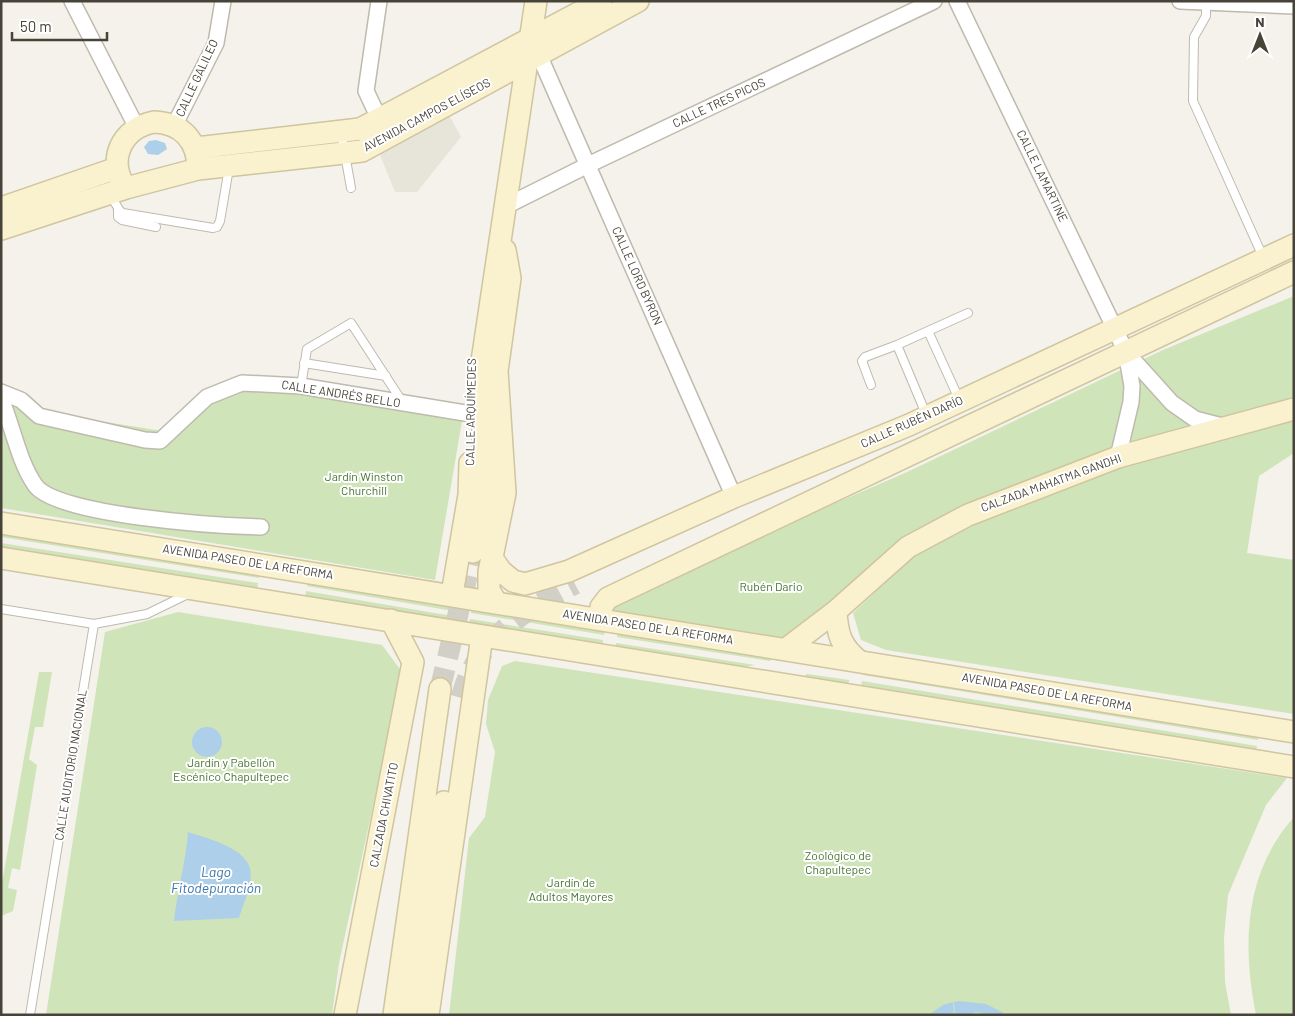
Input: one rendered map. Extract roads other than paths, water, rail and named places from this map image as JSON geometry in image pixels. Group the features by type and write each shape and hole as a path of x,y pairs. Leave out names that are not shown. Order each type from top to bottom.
{"street":[{"path":"72,1 137,128"},
{"name":"CALLE GALILEO","path":"174,126 216,43 223,1"},
{"path":"379,1 366,91 384,128"},
{"name":"CALLE ARQUÍMEDES","path":"452,594 469,495 473,333 481,277 502,233 533,52 536,1"},
{"name":"AVENIDA CAMPOS ELÍSEOS","path":"533,52 601,1"},
{"name":"AVENIDA CAMPOS ELÍSEOS","path":"118,197 198,169 362,151 384,128 638,1"},
{"name":"CALLE TRES PICOS","path":"506,206 588,165 934,1"},
{"name":"CALLE LAMARTINE","path":"958,1 1126,352 1132,386 1131,402 1118,458"},
{"path":"1180,1 1294,6 1292,1"},
{"name":"CALLE LORD BYRON","path":"533,52 588,165 734,497"},
{"path":"1,229 118,197 117,168 119,148 124,140 137,128 154,122 174,126 187,135 196,148 198,169"},
{"name":"AVENIDA CAMPOS ELÍSEOS","path":"196,148 384,128"},
{"path":"1,208 117,168"},
{"name":"CALLE ARQUÍMEDES","path":"496,602 489,590 482,555 504,493 497,372 510,278 502,233"},
{"name":"CALLE RUBÉN DARÍO","path":"482,555 513,581 525,584 569,571 734,497 918,420 1294,245"},
{"path":"600,619 601,607 608,598 1294,272"},
{"name":"CALLE LAMARTINE","path":"1126,352 1172,403 1195,419 1228,428"},
{"name":"CALLE ANDRÉS BELLO","path":"1,392 21,400 39,416 144,440 160,441 207,397 242,382 301,386 471,414"},
{"path":"1,399 19,450 35,486 47,496 124,516 261,527"},
{"name":"CALZADA MAHATMA GANDHI","path":"786,649 836,611 908,547 968,514 1118,458 1294,409"},
{"path":"575,584 847,462 918,420"},
{"name":"AVENIDA PASEO DE LA REFORMA","path":"1,523 452,594 1294,732"},
{"path":"1,558 790,684 1294,767"},
{"path":"836,611 840,641 847,652 858,660"},
{"name":"CALZADA MAHATMA GANDHI","path":"790,684 816,653 836,611"},
{"name":"CALZADA CHIVATITO","path":"345,1015 413,662 391,620"},
{"path":"428,1015 482,636"},
{"path":"394,1015 440,689"},
{"path":"411,1015 461,698"}],"lane":[{"path":"1206,2 1206,16 1194,37 1193,101 1264,259"},
{"path":"341,132 351,188"},
{"path":"118,197 123,213 209,228 217,227 230,165"},
{"path":"118,197 118,217 122,220 156,226"},
{"path":"871,385 863,359 968,313"},
{"path":"301,386 307,349 351,323 404,404"},
{"path":"928,331 960,401"},
{"path":"897,345 918,420"},
{"path":"304,363 386,376"},
{"path":"1,609 94,624 147,614 197,589"},
{"name":"CALLE AUDITORIO NACIONAL","path":"30,1015 94,624"}],"water":[{"path":"156,140 165,143 167,149 158,155 148,154 144,147 149,141"},
{"path":"207,727 213,728 221,736 221,748 213,756 207,757 201,756 193,748 192,742 193,736 201,728"},
{"name":"Lago Fitodepuración","path":"188,832 224,844 240,854 246,861 250,868 251,880 239,918 174,921"},
{"path":"953,1002 954,1015 929,1015 943,1005"},
{"path":"954,1002 986,1004 1004,1013 994,1015 976,1012 969,1015 955,1015"}],"tunnel":[{"path":"440,689 473,552"},
{"path":"461,698 472,669 491,642 531,609 575,584"}],"park label":[{"name":"Jardín Winston Churchill","path":"364,484"},
{"name":"Rubén Dario","path":"771,587"},
{"name":"Jardín y Pabellón Escénico Chapultepec","path":"231,770"},
{"name":"Zoológico de Chapultepec","path":"838,863"},
{"name":"Jardín de Adultos Mayores","path":"571,890"}]}
